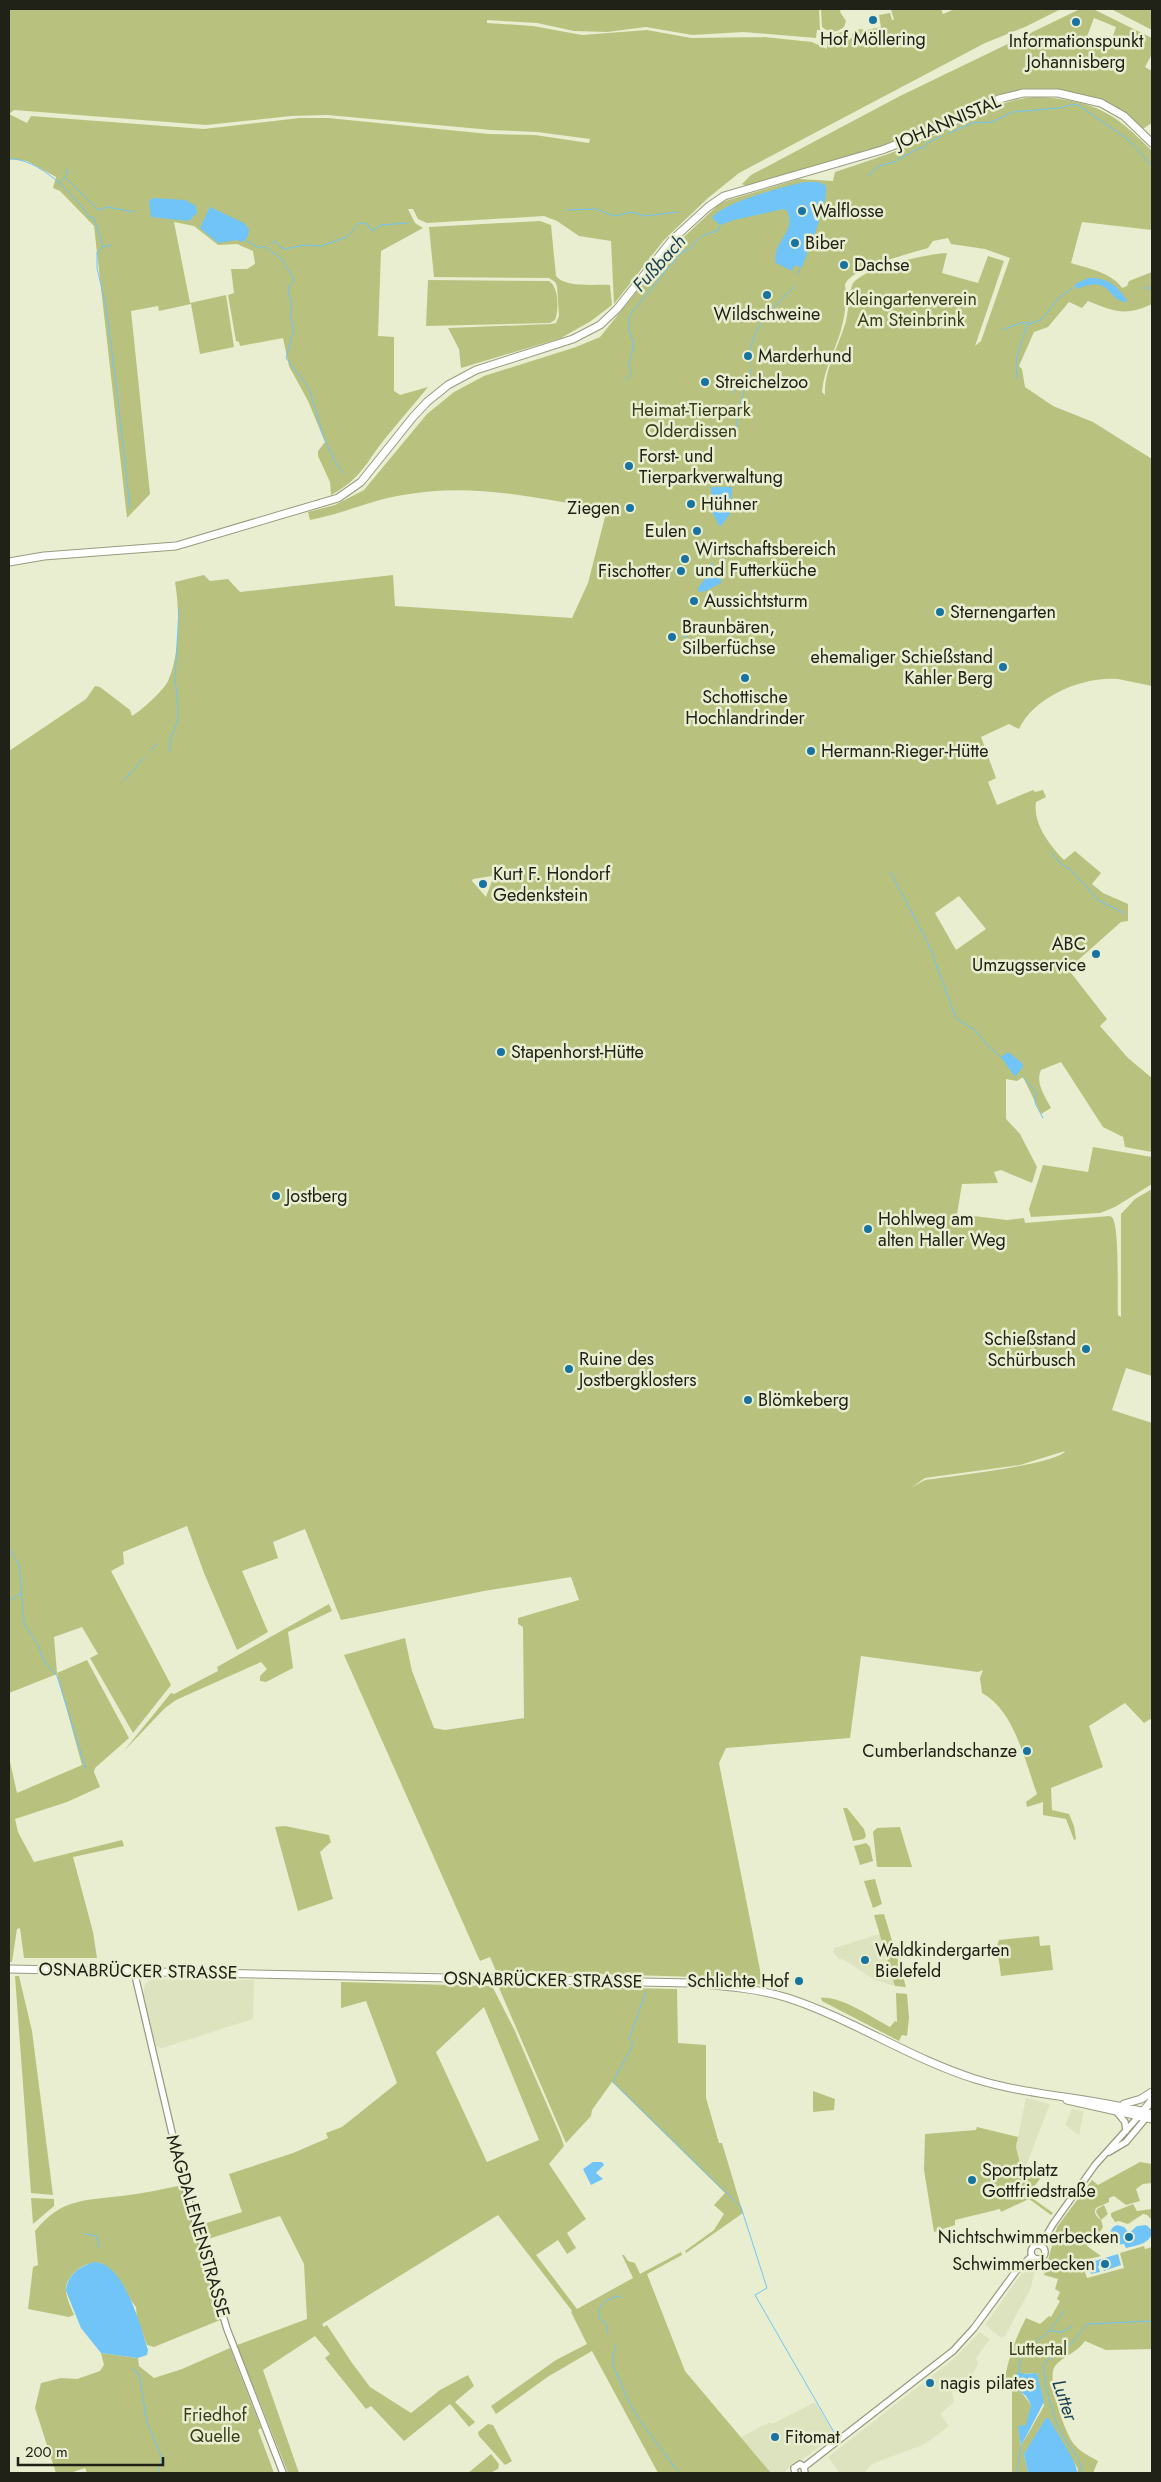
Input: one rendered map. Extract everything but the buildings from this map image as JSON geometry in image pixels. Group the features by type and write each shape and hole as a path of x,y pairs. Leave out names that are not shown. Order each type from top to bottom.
{"main road":[{"name":"JOHANNISTAL","path":"9,562 44,556 176,546 330,502 343,496 361,482 413,417 439,392 476,370 573,339 596,327 617,309 672,240 712,203 735,192 882,150 942,127 999,99 1024,93 1068,94 1101,103 1124,116 1152,143"},
{"name":"OSNABRÜCKER STRASSE","path":"9,1969 691,1983 736,1987 774,1994 811,2007 917,2057 974,2078 1116,2111 1148,2115"},
{"path":"1121,2105 1141,2100 1152,2092"},
{"name":"OSNABRÜCKER STRASSE","path":"1057,2096 1121,2105 1148,2115"},
{"path":"1148,2115 1152,2100"}],"street":[{"name":"MAGDALENENSTRASSE","path":"134,1971 186,2193 228,2329 283,2473"},
{"path":"1116,2111 1125,2122 1125,2133"},
{"path":"795,2473 797,2465 805,2470 953,2351 974,2328 1016,2271 1032,2256 1033,2248 1041,2246 1055,2221 1095,2165 1125,2133 1148,2115"},
{"path":"1107,2153 1124,2144 1148,2115"},
{"path":"1032,2256 1038,2260 1044,2257 1046,2250 1041,2246"}],"shaded area":[{"name":"Waldkindergarten Bielefeld","path":"880,1934 895,1986 875,1980 846,1961 838,1958 833,1952 834,1948"},
{"path":"152,1979 254,1980 253,2019 162,2048 157,2047 153,2043 143,1994 145,1984"},
{"path":"1026,2098 1050,2104 1026,2166 1020,2163 1016,2147"},
{"path":"1072,2109 1084,2111 1079,2135 1065,2125"},
{"path":"1032,2264 1035,2269 1031,2288 1005,2336 1001,2338 985,2325 1026,2267"},
{"path":"980,2332 990,2339 976,2358 978,2364 963,2393 952,2392 954,2402 940,2414 949,2426 925,2444 872,2464 864,2473 840,2473 828,2457 952,2360"},
{"path":"815,2402 835,2435 803,2459 793,2463 784,2473 771,2473 741,2437 770,2422 772,2424"}],"green space":[{"path":"9,9 819,9 820,30 817,30 816,38 744,32 692,35 646,27 607,32 574,31 537,23 487,20 487,23 533,26 582,35 647,30 691,38 764,37 812,42 827,49 827,36 842,32 846,39 852,38 852,33 857,39 860,34 858,29 867,30 881,27 879,15 890,13 892,20 894,20 891,9 941,9 943,14 955,9 1061,9 1025,27 985,43 739,173 708,198 664,240 614,304 611,241 579,236 557,221 544,216 427,223 418,219 413,209 408,209 415,223 423,228 381,251 378,336 394,337 394,391 400,395 428,387 358,475 331,495 330,482 318,456 318,451 325,442 308,401 289,366 283,338 240,346 239,342 236,341 228,295 234,293 231,269 247,269 255,264 253,251 237,244 218,245 194,226 174,222 190,303 226,295 234,347 200,354 191,304 159,311 158,306 131,311 150,494 127,518 94,226 60,191 53,188 56,177 27,161 9,159","holes":["14,110 206,125 291,116 327,115 491,130 537,132 590,139 589,143 535,135 489,134 328,118 300,118 204,129 31,116 27,123 9,114"]},
{"path":"821,9 841,9 840,12 846,21 844,27 833,31 822,27"},
{"path":"1080,9 1093,9 1152,38 1152,54 1145,67 1152,71 1152,126 1150,124 1143,129 1120,111 1104,102 1087,96 1059,90 1027,90 997,97 929,128 838,160 746,186 742,184 751,175 900,96","holes":["1094,18 1116,27 1108,50 1085,42"]},
{"path":"1111,9 1152,9 1152,30"},
{"path":"1026,98 1059,99 1090,106 1102,111 1126,127 1152,151 1152,230 1082,222 1071,263 1106,275 1122,288 1127,286 1129,281 1152,272 1152,304 1134,310 1119,311 1088,301 1082,308 1069,302 1048,327 1034,332 1019,366 1022,369 1025,387 1053,406 1093,422 1152,459 1152,686 1118,679 1089,681 1075,685 1047,698 1026,718 1019,729 1009,724 981,737 996,778 988,782 997,805 1033,790 1035,792 1043,790 1046,797 1036,802 1037,818 1043,833 1053,847 1064,860 1075,851 1101,873 1092,884 1103,893 1128,904 1128,921 1121,922 1068,969 1107,1019 1100,1026 1128,1058 1152,1078 1152,1152 1125,1147 1123,1137 1103,1127 1061,1062 1041,1070 1039,1075 1040,1085 1051,1108 1041,1114 1023,1077 1017,1081 1006,1079 1006,1119 1020,1134 1037,1167 1032,1183 1001,1170 994,1172 998,1183 962,1184 957,1214 1007,1220 1024,1218 1025,1223 1112,1217 1115,1223 1117,1248 1118,1315 1121,1317 1121,1214 1135,1199 1152,1189 1152,1376 1126,1368 1112,1410 1152,1423 1152,1718 1144,1723 1125,1703 1089,1726 1103,1767 1051,1788 1052,1810 1069,1814 1074,1826 1076,1839 1074,1840 1066,1819 1043,1815 1043,1802 1027,1807 1026,1802 1037,1794 1023,1752 1010,1724 993,1701 982,1693 980,1678 983,1670 978,1672 861,1656 850,1738 726,1748 719,1763 763,1985 729,1979 697,1977 496,1971 490,1957 480,1961 344,1655 405,1638 412,1671 434,1728 445,1730 524,1718 523,1627 518,1624 518,1618 579,1600 571,1577 484,1591 341,1620 305,1529 273,1542 278,1558 242,1571 268,1632 237,1650 204,1573 187,1526 123,1552 124,1564 111,1571 171,1685 133,1733 90,1658 98,1654 82,1627 54,1637 57,1673 87,1660 129,1738 95,1768 94,1772 100,1787 67,1802 15,1819 18,1832 34,1862 122,1840 124,1846 73,1857 93,1932 97,1958 24,1958 20,1928 17,1929 12,1962 9,1962 9,1757 17,1793 82,1765 57,1674 9,1693 9,751 86,699 95,686 100,687 130,710 132,716 146,705 162,690 168,681 175,659 178,633 178,606 175,582 204,575 210,581 228,579 240,592 393,575 395,606 572,618 588,583 606,513 605,510 504,493 454,490 428,491 391,497 310,520 308,512 335,505 364,490 427,414 454,392 484,376 576,347 600,337 672,248 717,206 725,201 799,179 833,181 835,172 924,140 986,110","holes":["948,238 951,244 985,249 1010,258 981,341 975,346 1004,261 988,256 978,283 942,273 947,253 897,262 870,272 853,283 846,321 827,376 825,395 822,392 823,384 842,326 846,304 845,285 849,279 869,267 928,248 933,241","492,876 493,878 486,897 472,881 473,879","959,896 986,929 956,950 935,913","1065,1451 1058,1456 1044,1461 1001,1469 925,1480 912,1487 925,1478 1020,1465"]},
{"path":"540,221 551,225 556,276 560,280 573,284 610,285 612,305 591,321 561,338 461,368 459,349 448,328 556,323 559,316 557,286 549,278 434,277 429,227"},
{"path":"428,280 549,281 555,288 556,293 555,320 550,323 426,326"},
{"path":"1093,1147 1152,1157 1152,1184 1115,1207 1100,1213 1031,1217 1029,1209 1043,1165 1088,1172"},
{"path":"329,1604 332,1611 288,1632 293,1668 266,1682 260,1681 260,1676 267,1669 261,1662 176,1700 165,1708 123,1752 171,1693 174,1694 218,1671 217,1667"},
{"path":"843,1808 847,1808 864,1829 866,1836 864,1839 853,1841"},
{"path":"285,1826 329,1835 331,1842 320,1852 333,1899 298,1911 275,1827"},
{"path":"900,1827 912,1867 877,1867 873,1832 877,1828"},
{"path":"866,1843 870,1847 873,1861 860,1865 854,1846"},
{"path":"875,1879 882,1904 873,1908 864,1881"},
{"path":"884,1914 906,1987 895,1986 874,1915"},
{"path":"1039,1936 1040,1946 1050,1945 1053,1970 1001,1976 997,1946 999,1940"},
{"path":"15,1976 19,1976 32,2031 53,2195 31,2193"},
{"path":"341,1982 488,1986 493,1988 514,2029 564,2146 549,2164 586,2219 567,2233 576,2248 567,2254 558,2240 536,2255 577,2309 633,2278 622,2255 628,2261 635,2263 640,2274 681,2252 682,2255 647,2274 685,2371 771,2473 658,2473 592,2351 549,2376 496,2414 491,2406 556,2360 587,2344 572,2311 498,2215 322,2324 324,2327 327,2325 370,2387 411,2413 440,2390 468,2375 474,2386 455,2402 475,2422 469,2427 450,2404 404,2441 371,2406 366,2409 325,2358 330,2354 315,2336 263,2370 299,2473 288,2473 237,2345 307,2319 304,2264 280,2216 205,2240 200,2225 242,2212 229,2174 293,2153 328,2138 326,2133 342,2127 397,2083 366,2001 341,2008","holes":["484,2007 539,2140 487,2162 436,2052"]},
{"path":"501,1986 677,1989 678,2043 706,2045 706,2098 743,2213 686,2253 685,2251 714,2230 724,2214 714,2205 725,2193 612,2082 592,2110 591,2116 566,2143 499,1988"},
{"path":"896,1993 907,1994 909,2018 907,2036 902,2035 899,2041 822,2001 821,1998 829,1998 847,2003 890,2027 895,2021 897,2022"},
{"path":"813,2091 835,2099 834,2110 813,2112"},
{"name":"Sportplatz Gottfriedstraße","path":"977,2127 1018,2137 1016,2147 1020,2163 1045,2172 1028,2195 1053,2213 1051,2215 1029,2199 1001,2212 1000,2209 955,2220 955,2225 934,2232 924,2170 925,2134 976,2130"},
{"name":"Luttertal","path":"1140,2162 1152,2164 1152,2183 1143,2184 1136,2189 1140,2201 1126,2205 1114,2196 1109,2198 1109,2202 1095,2210 1095,2213 1101,2220 1103,2227 1087,2246 1101,2256 1085,2260 1083,2266 1087,2278 1124,2268 1120,2253 1144,2246 1145,2249 1152,2247 1152,2349 1106,2350 1085,2341 1078,2349 1055,2366 1053,2373 1054,2393 1061,2416 1073,2443 1081,2451 1098,2461 1093,2473 1077,2473 1078,2469 1048,2418 1024,2454 1028,2473 1012,2473 1012,2390 1004,2383 1012,2349 1026,2318 1040,2324 1049,2316 1051,2317 1060,2301 1057,2299 1060,2292 1055,2289 1058,2279 1044,2275 1057,2227 1092,2180 1098,2185","holes":["1037,2373 1044,2406 1021,2446 1021,2437 1029,2420 1031,2405 1022,2393 1022,2374"]},
{"path":"181,2187 220,2320 154,2347 147,2345 137,2318 136,2307 103,2264 97,2263 91,2263 78,2269 66,2286 68,2301 74,2315 69,2317 28,2309 33,2267 38,2265 35,2231 45,2220 56,2211 77,2202"},
{"path":"31,2198 54,2199 54,2206 33,2224"},
{"path":"1133,2204 1137,2211 1152,2209 1152,2220 1143,2214 1128,2224 1119,2221 1115,2222 1111,2213"},
{"path":"1104,2205 1108,2214 1101,2220 1096,2212 1097,2209"},
{"name":"Friedhof Quelle","path":"230,2348 261,2428 258,2430 274,2473 87,2473 85,2468 70,2473 56,2473 35,2408 41,2383 61,2378 77,2379 100,2371 104,2365 101,2353 138,2358 139,2366 154,2378 182,2369"},
{"path":"488,2424 493,2425 512,2461 505,2465 479,2436 478,2432"},
{"path":"491,2454 499,2464 498,2469 490,2473 468,2473"}],"water":[{"path":"804,182 818,182 825,185 825,201 802,267 794,266 792,271 776,263 777,249 789,225 787,211 784,209 720,225 712,218 728,206 769,191"},
{"path":"153,198 185,200 196,206 197,213 189,221 151,217 149,201"},
{"path":"210,207 244,223 249,229 248,237 242,242 237,240 218,243 200,228"},
{"path":"1088,278 1101,279 1112,284 1128,302 1121,301 1108,290 1097,285 1089,285 1077,289 1075,284"},
{"path":"711,487 732,487 730,514 720,527 712,512"},
{"path":"711,562 721,577 721,583 706,591 698,592 698,588 706,578"},
{"path":"1008,1052 1022,1063 1023,1067 1015,1077 1001,1057"},
{"path":"593,2162 602,2162 604,2165 596,2173 603,2179 591,2185 583,2169"},
{"name":"Nichtschwimmerbecken","path":"1117,2225 1124,2227 1129,2233 1137,2226 1146,2225 1152,2230 1151,2235 1147,2241 1139,2245 1126,2248 1124,2244 1115,2245 1106,2238 1113,2227"},
{"name":"Schwimmerbecken","path":"1118,2254 1121,2265 1104,2271 1102,2265 1098,2266 1100,2272 1091,2274 1088,2263"},
{"path":"95,2262 105,2265 115,2273 123,2284 136,2312 148,2350 147,2355 138,2358 101,2353 81,2328 66,2291 67,2285 75,2272"},
{"path":"1019,2372 1023,2374 1037,2373 1044,2402 1021,2446 1018,2426 1026,2425 1031,2405 1026,2396 1017,2389 1014,2376"},
{"path":"1046,2418 1049,2418 1070,2454 1077,2473 1028,2473 1024,2454"}],"waterway":[{"name":"Fußbach","path":"948,134 972,123 992,122 1013,112 1059,108 1074,104 1080,106 1130,141 1152,166"},
{"name":"Fußbach","path":"868,176 879,166 894,162 919,148 924,148 927,143 942,136"},
{"path":"9,159 32,164 55,179 75,198 89,217 94,218 103,247 111,245"},
{"path":"66,175 68,169"},
{"path":"60,182 65,177 98,210 107,207 134,212"},
{"path":"567,210 596,209 614,216 632,212 644,216 678,212"},
{"path":"271,244 275,241 280,247 285,249 305,245 321,246 347,237 359,223 367,224 372,231 381,225 408,223"},
{"name":"Fußbach","path":"626,380 631,374 629,363 634,343 629,331 629,320 632,312 681,253 690,248 702,236 719,230 720,225"},
{"path":"245,240 259,248 264,246 282,259 292,276 293,280 288,291 292,304 290,316 293,333 286,358 309,388 323,435 334,460 343,473"},
{"path":"103,247 97,252 97,268 106,306 130,508"},
{"path":"797,275 802,265"},
{"path":"751,364 750,352 757,330 771,311 795,286"},
{"path":"1018,379 1016,372 1017,359 1027,325 1041,320 1059,298 1075,286"},
{"path":"1144,288 1152,288"},
{"path":"1002,330 1020,323 1030,323"},
{"path":"737,429 737,413 752,368"},
{"path":"733,394 738,380"},
{"path":"170,751 170,740 178,720 175,680 179,609"},
{"path":"681,619 683,636 688,637 690,646"},
{"path":"150,751 157,744"},
{"path":"123,781 145,757"},
{"path":"1051,852 1060,863 1072,871 1098,900 1124,913"},
{"path":"891,873 929,945 956,1018 976,1031 986,1044 1002,1058"},
{"path":"1022,1076 1036,1092 1035,1103 1043,1118"},
{"path":"9,1548 19,1564 24,1623 38,1645 44,1661 57,1676 86,1769"},
{"path":"9,1601 21,1593"},
{"path":"629,2039 646,1992"},
{"path":"632,2041 632,2047 613,2082 741,2207 767,2288 755,2295 835,2434"},
{"path":"85,2234 97,2236 99,2248"},
{"path":"608,2334 606,2323 599,2318 599,2309 604,2302 621,2296"},
{"name":"Lutter","path":"1019,2372 1019,2365 1024,2354 1049,2331 1064,2311"},
{"name":"Lutter","path":"1082,2473 1080,2462 1061,2433 1055,2418 1044,2377 1045,2362 1071,2344 1087,2324 1152,2321"},
{"name":"Lutter","path":"1050,2331 1062,2332 1072,2326"},
{"path":"616,2345 613,2365 628,2400 638,2418 679,2473"},
{"path":"132,2369 139,2374 147,2422 162,2458 158,2473"},
{"name":"Lutter","path":"1017,2473 1021,2446"}],"place":[{"name":"Hof Möllering","path":"873,20"},
{"name":"Informationspunkt Johannisberg","path":"1076,22"},
{"name":"Walflosse","path":"802,211"},
{"name":"Biber","path":"795,243"},
{"name":"Dachse","path":"844,265"},
{"name":"Wildschweine","path":"767,295"},
{"name":"Marderhund","path":"748,356"},
{"name":"Streichelzoo","path":"705,382"},
{"name":"Forst- und Tierparkverwaltung","path":"629,466"},
{"name":"Hühner","path":"691,504"},
{"name":"Ziegen","path":"630,508"},
{"name":"Eulen","path":"697,531"},
{"name":"Wirtschaftsbereich und Futterküche","path":"685,559"},
{"name":"Fischotter","path":"681,571"},
{"name":"Aussichtsturm","path":"694,601"},
{"name":"Sternengarten","path":"940,612"},
{"name":"Braunbären, Silberfüchse","path":"672,637"},
{"name":"ehemaliger Schießstand Kahler Berg","path":"1003,667"},
{"name":"Schottische Hochlandrinder","path":"745,678"},
{"name":"Hermann-Rieger-Hütte","path":"811,751"},
{"name":"Kurt F. Hondorf Gedenkstein","path":"483,884"},
{"name":"ABC Umzugsservice","path":"1096,954"},
{"name":"Stapenhorst-Hütte","path":"501,1052"},
{"name":"Jostberg","path":"276,1196"},
{"name":"Hohlweg am alten Haller Weg","path":"868,1229"},
{"name":"Schießstand Schürbusch","path":"1086,1349"},
{"name":"Ruine des Jostbergklosters","path":"569,1369"},
{"name":"Blömkeberg","path":"748,1400"},
{"name":"Cumberlandschanze","path":"1027,1751"},
{"name":"Waldkindergarten Bielefeld","path":"865,1960"},
{"name":"Schlichte Hof","path":"799,1981"},
{"name":"Sportplatz Gottfriedstraße","path":"972,2180"},
{"name":"Nichtschwimmerbecken","path":"1129,2237"},
{"name":"Schwimmerbecken","path":"1105,2264"},
{"name":"nagis pilates","path":"930,2383"},
{"name":"Fitomat","path":"775,2437"}],"park label":[{"name":"Kleingartenverein Am Steinbrink","path":"911,309"},
{"name":"Heimat-Tierpark Olderdissen","path":"691,420"}]}
